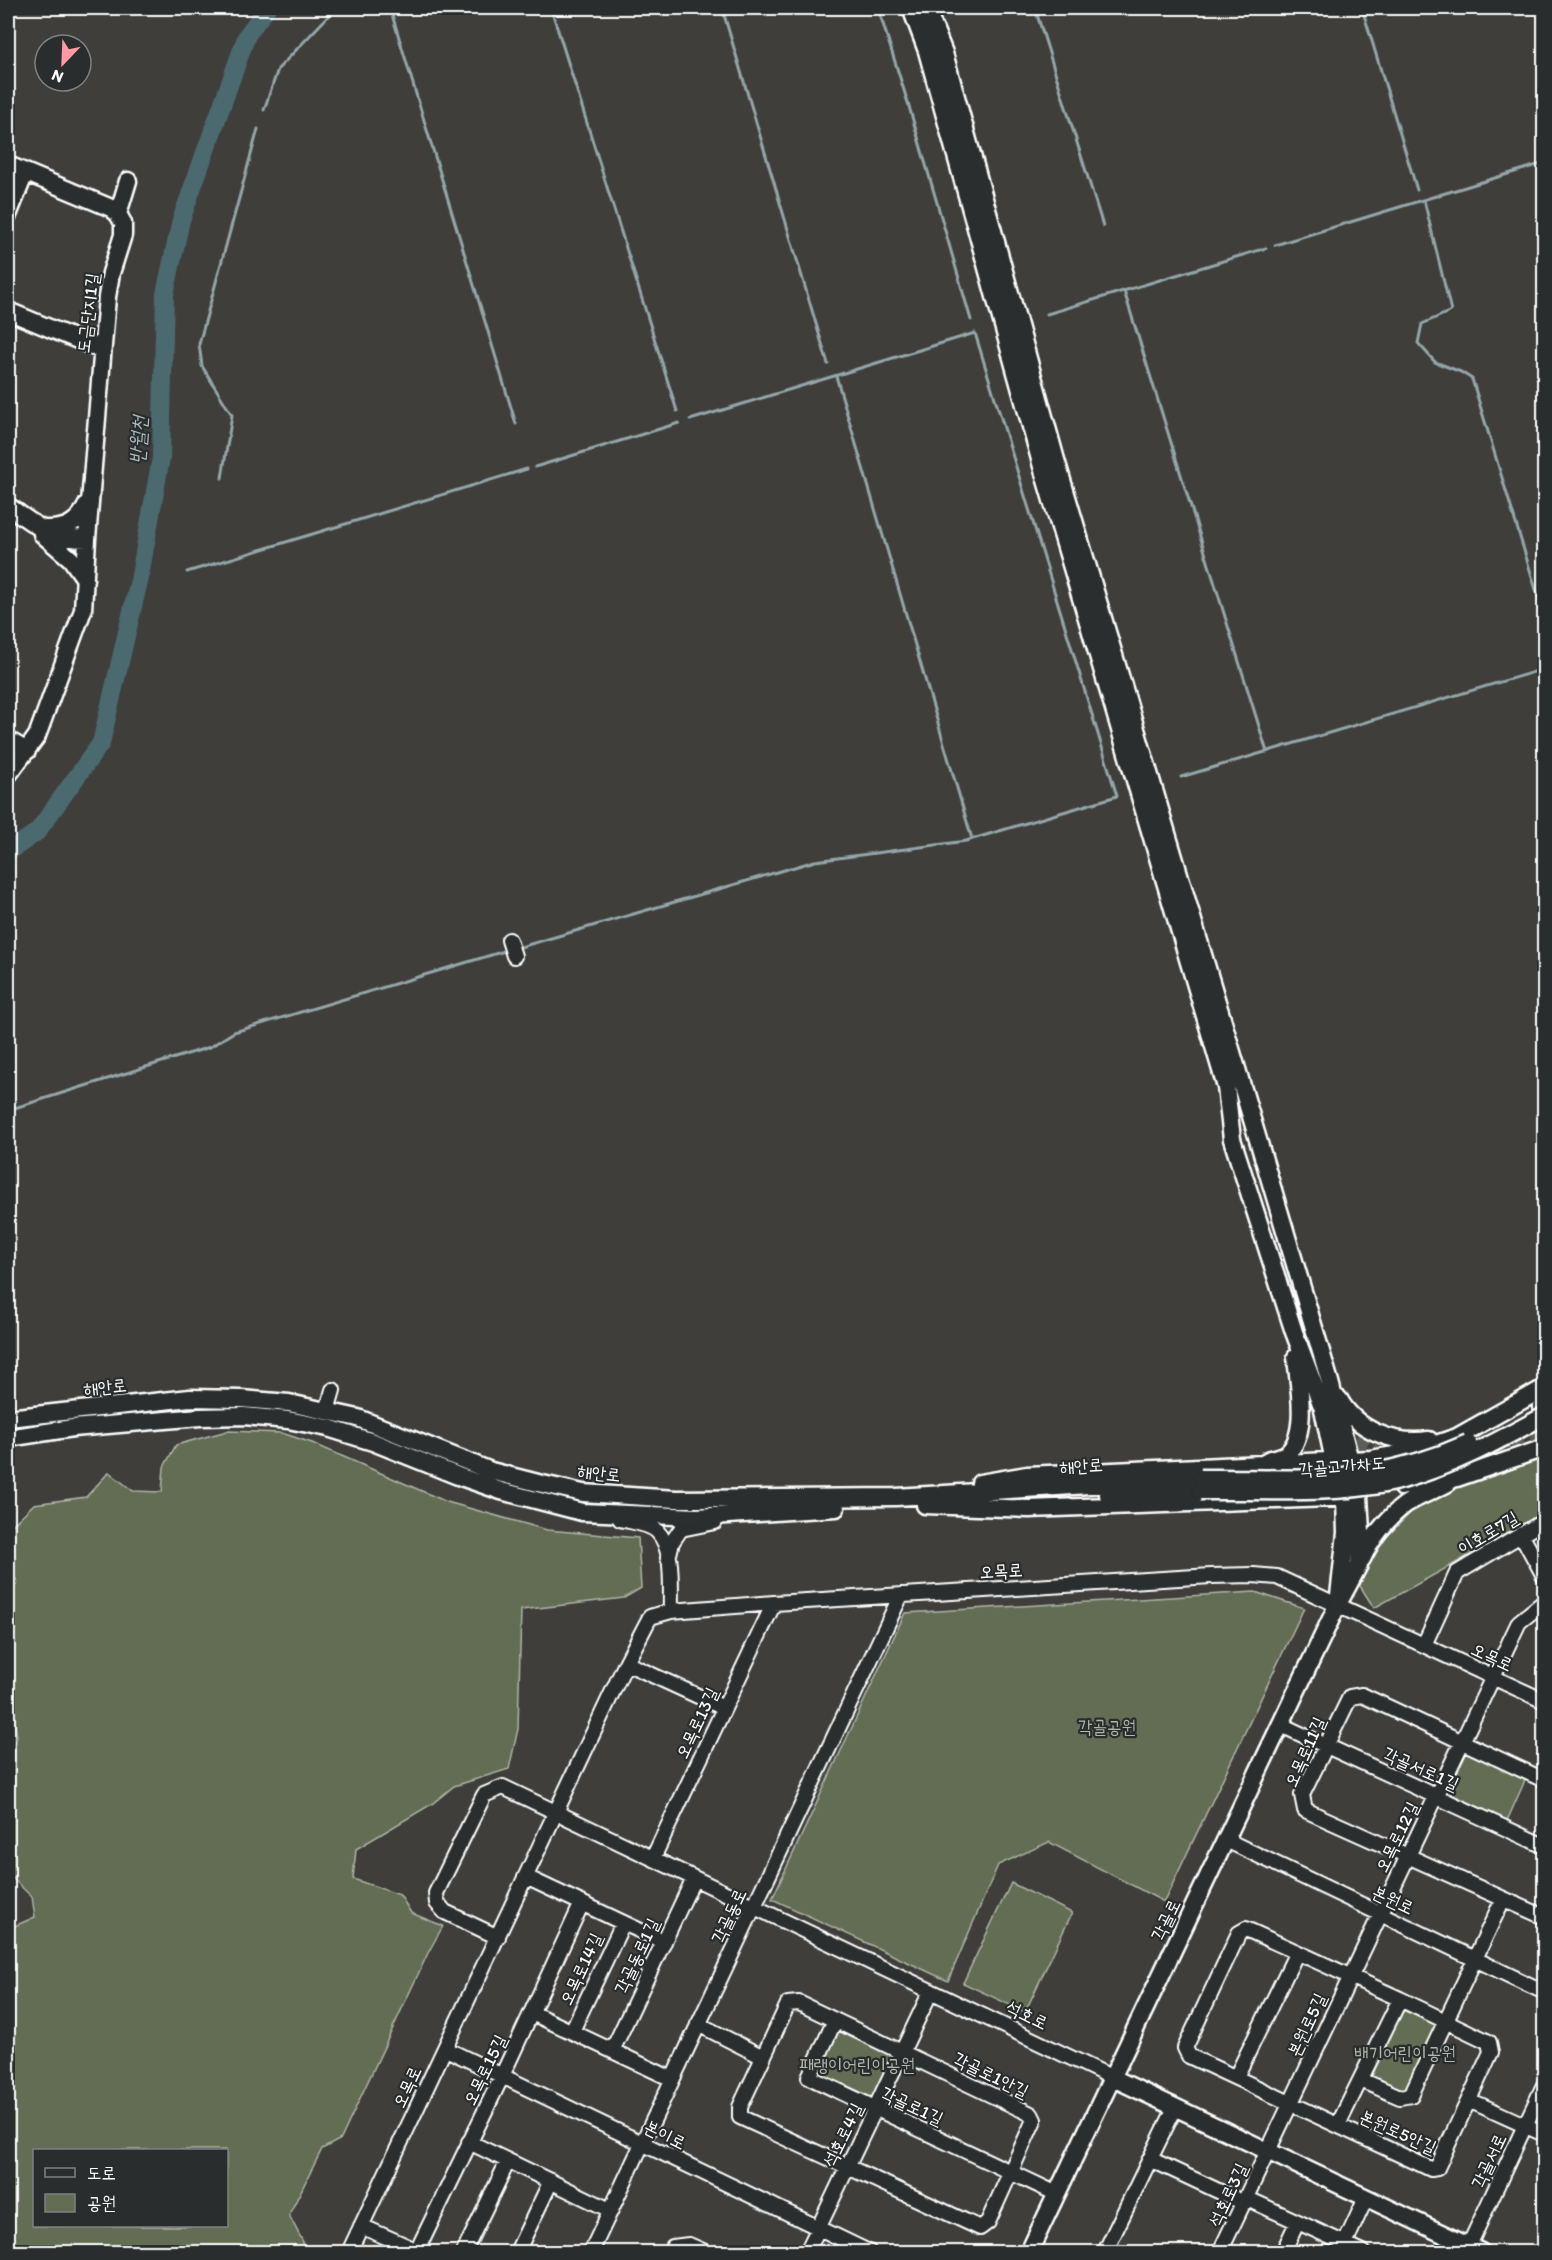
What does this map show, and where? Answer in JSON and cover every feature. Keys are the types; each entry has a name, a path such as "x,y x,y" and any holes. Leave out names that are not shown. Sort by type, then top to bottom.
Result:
{"main road":[{"path":"911,8 927,51 1043,470 1226,1087 1232,1139 1298,1328 1352,1497"},
{"path":"926,8 944,53 1056,460 1330,1382 1341,1461"},
{"path":"8,165 111,208 118,214 128,181"},
{"path":"8,215 25,173"},
{"name":"도금단지1길","path":"8,775 37,736 83,610 108,289 123,235 123,223 118,214"},
{"path":"8,311 102,350"},
{"path":"36,526 56,530 75,523 90,500"},
{"path":"8,506 49,534 67,539 87,540"},
{"path":"36,526 71,559 85,579"},
{"path":"8,740 27,751"},
{"path":"1258,1464 1286,1454 1299,1437 1298,1328"},
{"path":"1330,1382 1350,1416 1368,1429 1413,1443 1457,1437"},
{"path":"899,1501 1027,1475 1341,1461 1412,1452 1457,1437 1545,1388"},
{"name":"해안로","path":"8,1418 190,1398 289,1403 358,1418 491,1471 583,1493 676,1499 899,1501"},
{"name":"각골고가차도","path":"1200,1484 1338,1488 1360,1487 1400,1480 1443,1467 1489,1446 1544,1409"},
{"name":"해안로","path":"8,1438 74,1428 200,1417 244,1416 288,1420 328,1428 373,1442 501,1491 582,1512 698,1517 899,1501 1200,1484"},
{"path":"1359,1565 1368,1548 1386,1524 1406,1505 1457,1478 1545,1448"},
{"path":"1307,1462 1324,1469 1331,1482 1326,1493 1308,1499"},
{"path":"899,1501 1029,1509 1308,1499 1352,1497 1435,1480 1457,1478"},
{"name":"각골로","path":"1029,2253 1111,2077 1338,1604 1359,1565 1361,1532 1352,1497"},
{"name":"각골로","path":"1338,1604 1352,1497"},
{"name":"석호로","path":"1111,2077 1472,2251"}],"street":[{"path":"509,940 514,956"},
{"path":"327,1411 333,1390"},
{"path":"591,1512 656,1530 662,1539 668,1558 671,1611"},
{"path":"668,1558 672,1542 681,1529 710,1524 729,1515"},
{"name":"이호로7길","path":"1424,1645 1457,1573 1545,1521"},
{"path":"1521,1534 1545,1576"},
{"name":"오목로","path":"349,2253 626,1663 650,1617 671,1611 774,1602 1252,1575 1277,1577 1545,1701"},
{"name":"각골동로","path":"591,2253 902,1595"},
{"name":"오목로13길","path":"653,1858 774,1602"},
{"name":"오목로12길","path":"1380,1914 1519,1622 1545,1602"},
{"path":"626,1663 724,1708"},
{"name":"오목로11길","path":"1545,1780 1362,1695 1350,1697 1302,1796 1305,1810 1545,1917"},
{"name":"각골서로1길","path":"1281,1725 1545,1846"},
{"path":"498,1937 445,1912 437,1903 436,1893 484,1795 503,1787 557,1812"},
{"name":"석호로","path":"557,1812 1111,2077"},
{"name":"본원로","path":"1226,1840 1545,1992"},
{"name":"오목로14길","path":"526,1877 664,1942"},
{"name":"각골동로1길","path":"612,2050 694,1878"},
{"path":"1446,2021 1503,1899"},
{"name":"오목로15길","path":"361,2226 418,2252 582,1903"},
{"name":"본원로5길","path":"1267,2152 1380,1914"},
{"name":"오목로14길","path":"572,2031 623,1923"},
{"name":"본원로5안길","path":"1246,1929 1350,1976 1489,2042 1491,2052 1437,2168 1431,2169 1189,2056 1185,2049 1239,1933 1246,1929"},
{"path":"1236,2077 1297,1952"},
{"name":"석호로4길","path":"807,2253 931,1991"},
{"name":"본원로5안길","path":"1338,2125 1400,1999"},
{"name":"각골로1안길","path":"799,2003 902,2052 1030,2114 1034,2120 988,2222 980,2228 740,2117 740,2107 788,2004 799,2003"},
{"path":"532,2013 672,2079"},
{"name":"각골로1길","path":"836,2020 809,2077 1057,2194"},
{"name":"본원로5안길","path":"1361,2080 1401,2097 1411,2096 1446,2021"},
{"path":"698,2024 763,2057"},
{"name":"본이로","path":"446,2049 869,2253"},
{"name":"각골서로","path":"1472,2251 1525,2125 1545,2085"},
{"path":"1469,2100 1545,2134"},
{"path":"1105,2253 1175,2108"},
{"path":"469,2142 610,2210"},
{"name":"석호로3길","path":"1220,2253 1267,2152"},
{"path":"1149,2159 1297,2223 1343,2248 1363,2253"},
{"path":"464,2253 508,2161"},
{"path":"517,2253 551,2181"},
{"path":"1343,2248 1366,2198"},
{"path":"1283,2253 1297,2223"},
{"path":"670,2253 673,2247 689,2245 705,2253"}],"green space":[{"path":"227,1431 282,1433 312,1443 447,1502 547,1530 638,1538 641,1588 624,1598 521,1610 518,1729 509,1769 454,1786 432,1804 356,1849 353,1879 400,1895 411,1913 443,1926 428,1953 341,2139 322,2149 289,2215 303,2242 299,2252 8,2252 8,1929 35,1917 32,1897 8,1874 8,1768 17,1737 8,1678 8,1594 18,1583 8,1565 8,1529 34,1504 86,1497 109,1472 133,1491 162,1492 164,1467 176,1445"},
{"path":"1544,1454 1544,1514 1374,1608 1360,1586 1371,1553 1418,1505 1506,1467"},
{"name":"각골공원","path":"1255,1592 1304,1608 1164,1902 1049,1842 998,1865 948,1981 772,1899 905,1613"},
{"path":"1468,1750 1527,1776 1506,1823 1447,1797 1445,1792 1464,1752"},
{"path":"1011,1883 1072,1913 1025,2012 963,1983"},
{"name":"배기어린이공원","path":"1405,2011 1437,2025 1406,2095 1374,2081 1372,2076 1400,2013"},
{"name":"패랭이어린이공원","path":"843,2029 895,2056 875,2100 871,2102 819,2075 838,2031"}],"waterway":[{"name":"반월천","path":"8,852 37,832 101,743 139,581 161,458 165,294 181,220 247,35 267,8"},
{"path":"264,110 278,69 336,8"},
{"path":"390,8 516,424"},
{"path":"551,8 677,411"},
{"path":"722,8 828,364"},
{"path":"878,8 971,320"},
{"path":"1035,8 1103,226"},
{"path":"1362,8 1417,190"},
{"path":"222,478 232,415 202,366 199,344 258,129"},
{"path":"1275,245 1544,163"},
{"path":"1424,200 1451,311 1422,324 1418,343 1435,362 1472,379 1544,616"},
{"path":"1047,314 1266,248"},
{"path":"1124,291 1267,752"},
{"path":"517,948 815,861 966,841 1117,796 975,333 690,420"},
{"path":"836,376 972,839"},
{"path":"535,467 679,423"},
{"path":"187,572 527,469"},
{"path":"1181,777 1544,669"},
{"path":"8,1110 210,1047 234,1032 508,950"}],"tunnel":[{"path":"1301,1324 1314,1365"},
{"path":"1340,1424 1368,1448 1390,1458"},
{"path":"1471,1460 1544,1436"}]}
